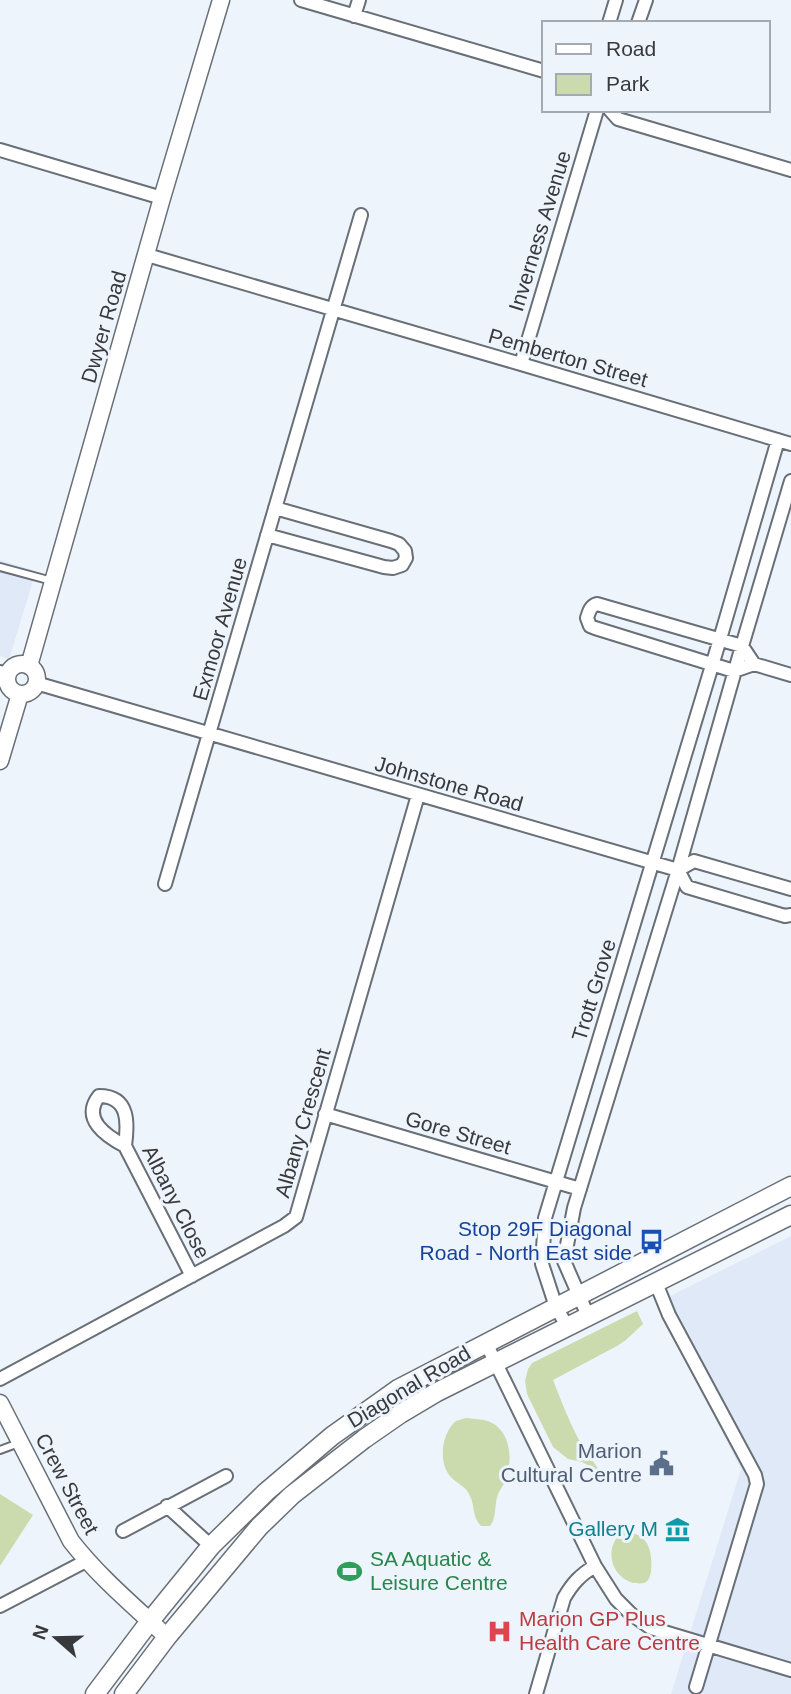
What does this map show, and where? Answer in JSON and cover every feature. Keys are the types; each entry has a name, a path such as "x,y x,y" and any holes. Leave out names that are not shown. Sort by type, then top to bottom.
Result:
{"main road":[{"name":"Diagonal Road","path":"95,1694 211,1546 266,1492 325,1442 398,1389 791,1186"},
{"name":"Diagonal Road","path":"124,1694 167,1637 259,1527 292,1495 364,1439 437,1392 791,1215"}],"street":[{"name":"Dwyer Road","path":"29,666 221,0"},
{"path":"300,0 542,70"},
{"path":"354,16 359,0"},
{"path":"610,21 616,0"},
{"path":"639,21 646,0"},
{"name":"Inverness Avenue","path":"521,364 596,112"},
{"path":"612,112 618,119 791,170"},
{"path":"0,150 162,198"},
{"path":"333,310 361,215"},
{"name":"Pemberton Street","path":"147,255 791,444"},
{"name":"Exmoor Avenue","path":"209,733 333,310"},
{"name":"Trott Grove","path":"567,1326 556,1307 542,1264 545,1218 778,440"},
{"path":"588,1316 564,1261 574,1208 678,870 791,481"},
{"name":"Exmoor Avenue","path":"267,535 384,567 402,565 406,558 405,551 399,544 275,508"},
{"path":"754,664 742,646 602,605 593,605 587,618 590,626 712,665 734,671 754,664 791,675"},
{"path":"19,665 29,666 36,674 36,683 30,691 20,694 8,685 4,673 19,665"},
{"name":"Johnstone Road","path":"36,683 678,870"},
{"path":"0,761 20,694"},
{"path":"165,884 209,733"},
{"name":"Albany Crescent","path":"0,1379 284,1226 296,1217 418,795"},
{"path":"678,870 694,861 791,889"},
{"path":"678,870 687,887 785,916 791,915"},
{"name":"Gore Street","path":"325,1114 580,1189"},
{"name":"Albany Close","path":"125,1146 192,1276"},
{"path":"656,1283 668,1315 755,1475 757,1484 696,1687"},
{"path":"485,1343 595,1566 616,1599 651,1628 791,1670"},
{"name":"Crew Street","path":"0,1403 71,1541 86,1561 116,1591 167,1637"},
{"path":"123,1531 226,1476"},
{"path":"167,1506 211,1546"},
{"path":"0,1606 86,1561"},
{"path":"536,1694 564,1598 579,1576 595,1566"}],"lane":[{"path":"0,567 53,581"},
{"path":"0,1450 20,1443"}],"shaded area":[{"path":"0,560 36,571 9,659 0,656"},
{"path":"791,1236 791,1694 671,1694 741,1469 656,1303"}],"green space":[{"path":"637,1311 643,1324 626,1340 553,1380 578,1438 600,1472 582,1462 568,1459 553,1447 527,1394 525,1381 532,1363"},
{"path":"466,1418 485,1420 496,1425 506,1438 508,1446 508,1471 498,1494 494,1519 490,1526 481,1526 478,1523 468,1493 451,1477 444,1464 443,1449 447,1433 456,1421"},
{"path":"0,1494 33,1515 0,1566"},
{"path":"623,1531 639,1535 647,1544 651,1567 649,1577 644,1583 633,1583 625,1579 614,1567 611,1552 613,1544"}],"place":[{"name":"Stop 29F Diagonal Road - North East side","path":"652,1241"},
{"name":"Marion Cultural Centre","path":"662,1463"},
{"name":"Gallery M","path":"678,1529"},
{"name":"SA Aquatic & Leisure Centre","path":"350,1571"},
{"name":"Marion GP Plus Health Care Centre","path":"499,1631"}]}
